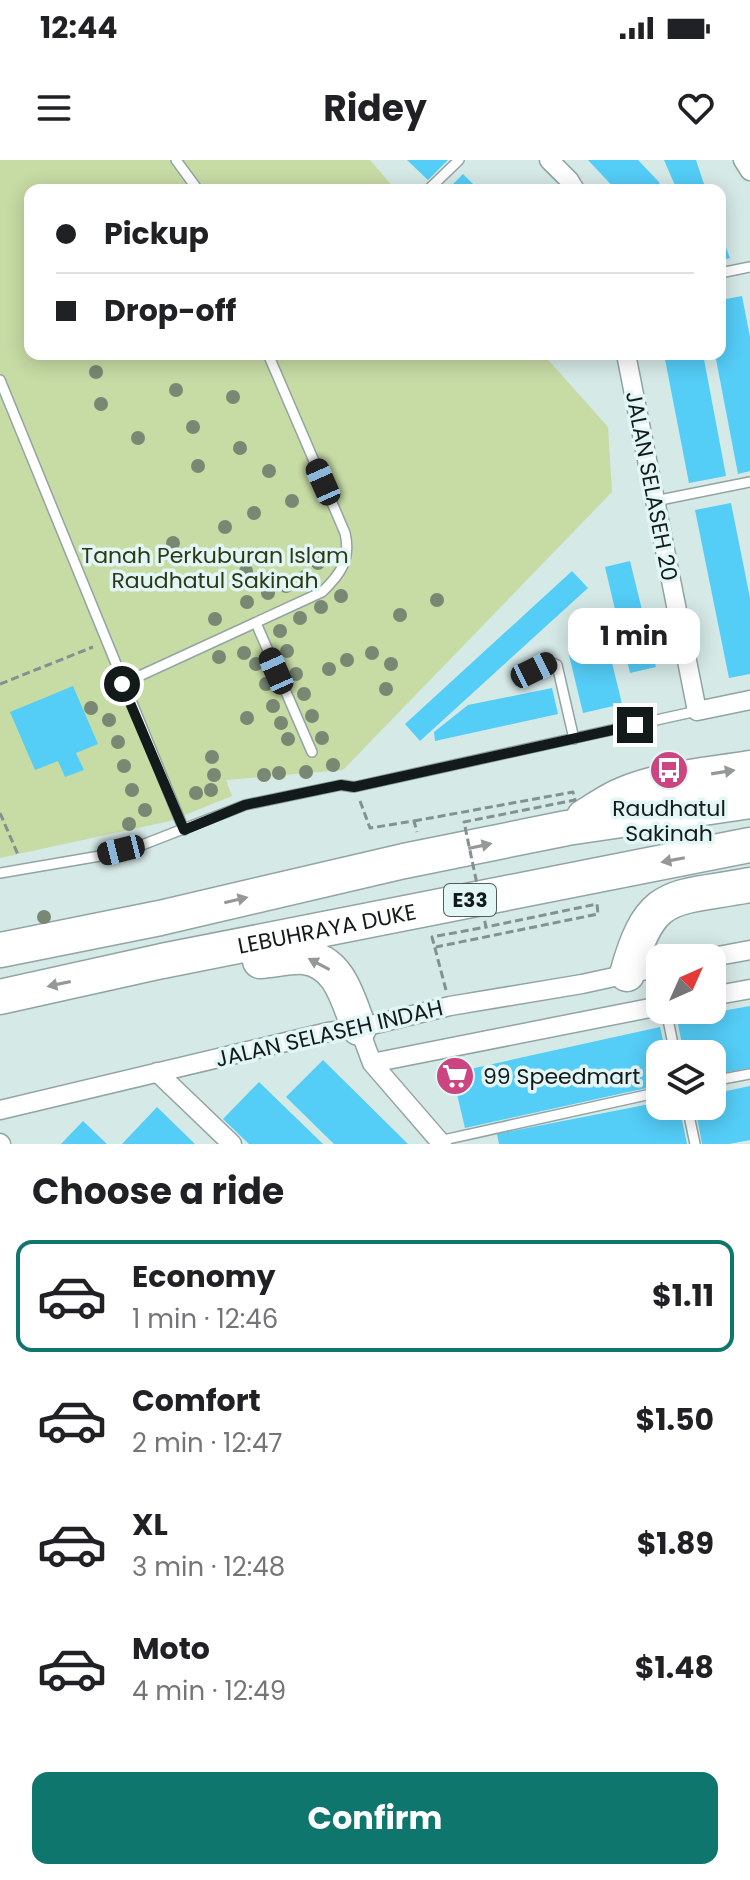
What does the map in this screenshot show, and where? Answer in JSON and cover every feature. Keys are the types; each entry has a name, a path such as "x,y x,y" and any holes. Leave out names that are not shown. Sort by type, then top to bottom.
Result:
{"highway":[{"path":"567,828 621,795 679,779 750,768"},
{"name":"LEBUHRAYA DUKE","path":"0,950 567,828 750,801"},
{"name":"LEBUHRAYA DUKE","path":"0,997 750,845"},
{"path":"627,974 635,944 656,909 670,900 750,885"},
{"path":"105,975 305,957 325,964 340,979 359,1028"}],"street":[{"path":"549,160 571,184"},
{"path":"743,160 750,171"},
{"name":"JALAN SELASEH 20","path":"627,360 697,711"},
{"path":"697,711 750,700"},
{"path":"726,954 750,950"},
{"name":"JALAN SELASEH INDAH","path":"0,1110 328,1032 646,970"},
{"path":"726,993 750,989"},
{"name":"JALAN SELASEH INDAH","path":"372,1063 646,1009"},
{"path":"359,1028 372,1063 441,1142"},
{"path":"157,1072 232,1144"}],"lane":[{"path":"176,160 194,184"},
{"path":"434,184 459,160"},
{"path":"726,272 750,267"},
{"path":"122,684 322,592 338,577 349,550 345,533 271,360"},
{"path":"0,380 184,830"},
{"path":"655,501 750,482"},
{"path":"256,623 312,752"},
{"path":"517,677 550,662 557,665 574,739"},
{"path":"0,873 100,856 142,845 245,805 341,785 354,787 697,711"},
{"path":"726,1078 750,1074"},
{"path":"441,1142 646,1095"},
{"path":"690,1120 695,1144"}],"path":[{"path":"0,684 106,642"},
{"path":"354,787 370,828 573,792 575,800 464,822 486,927"},
{"path":"0,813 24,869"},
{"path":"414,821 417,832"},
{"path":"436,947 598,914 597,904 432,937 450,1006"}],"green space":[{"name":"Tanah Perkuburan Islam Raudhatul Sakinah","path":"0,160 370,160 391,184 24,184 24,360 548,360 608,427 612,492 343,770 226,780 232,796 170,821 0,858"}],"building":[{"path":"407,160 448,160 428,180"},
{"path":"588,160 638,160 660,184 610,184"},
{"path":"664,160 696,160 704,184 674,184"},
{"path":"463,174 473,184 453,184"},
{"path":"742,296 750,337 750,471 738,474 716,360 726,360 726,299"},
{"path":"665,360 704,360 726,476 689,483"},
{"path":"731,503 750,598 750,674 729,678 695,510"},
{"path":"630,561 656,667 630,673 605,567"},
{"path":"572,571 588,588 420,741 405,724"},
{"path":"608,646 622,704 583,713 569,655"},
{"path":"73,686 98,744 76,753 84,770 65,777 58,761 35,770 10,712"},
{"path":"552,688 558,714 435,741 434,732 468,705"},
{"path":"750,1006 750,1068 726,1072 726,1040 681,1040 678,1024 726,1024 726,1010"},
{"path":"660,1027 663,1040 646,1040 646,1088 465,1128 452,1073"},
{"path":"323,1060 408,1144 334,1144 286,1097"},
{"path":"259,1082 323,1144 249,1144 223,1119"},
{"path":"750,1086 750,1140 702,1144 698,1120 726,1120 726,1091"},
{"path":"646,1105 646,1120 682,1120 687,1144 499,1144 497,1134"},
{"path":"157,1107 195,1144 122,1144"},
{"path":"83,1121 107,1144 61,1144"}],"place":[{"name":"Raudhatul Sakinah","path":"669,770"},
{"name":"99 Speedmart","path":"455,1076"}],"route":[{"path":"122,684 184,830 262,800 341,785 354,787 635,725"}]}
